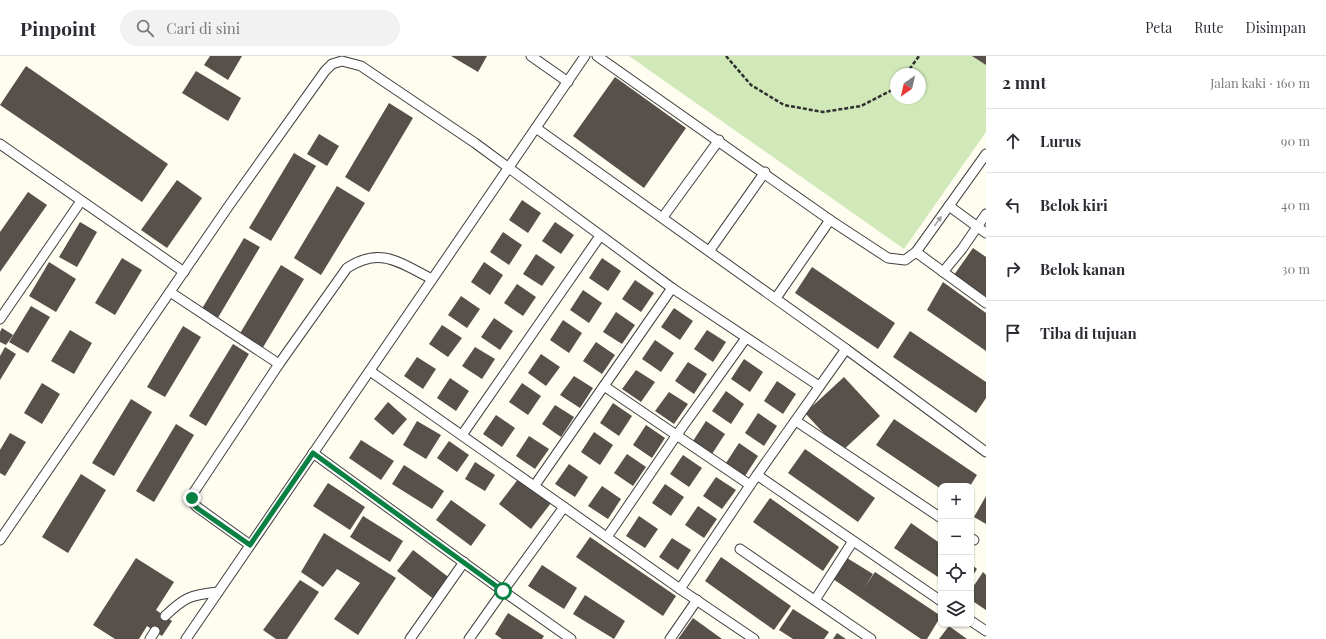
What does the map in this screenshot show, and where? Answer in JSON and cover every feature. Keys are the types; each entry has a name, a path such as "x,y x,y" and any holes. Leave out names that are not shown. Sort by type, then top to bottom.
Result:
{"lane":[{"path":"531,56 568,82"},
{"path":"186,639 585,56"},
{"path":"597,56 765,172 830,220 888,258 905,260 916,252 986,154"},
{"path":"0,540 242,188 325,71 332,64 342,60 361,66 444,121 672,288 819,386"},
{"path":"536,128 710,250 986,452"},
{"path":"663,217 719,140"},
{"path":"0,144 184,272"},
{"path":"710,250 765,172"},
{"path":"0,319 3,308 82,201"},
{"path":"949,206 986,233"},
{"path":"943,272 960,252 986,214"},
{"path":"776,298 830,220"},
{"path":"462,435 600,236"},
{"path":"916,252 986,303"},
{"path":"250,545 197,508 192,503 192,498 194,492 278,364 347,268 358,260 374,256 385,258 399,262 432,279"},
{"path":"534,485 672,288"},
{"path":"170,292 278,364"},
{"path":"607,537 676,436 746,338"},
{"path":"680,589 750,485 846,349"},
{"path":"370,371 680,589 754,639"},
{"path":"604,386 750,485"},
{"path":"796,421 938,516"},
{"path":"313,453 570,639"},
{"path":"757,475 938,599"},
{"path":"469,639 564,507"},
{"path":"815,600 853,541"},
{"path":"740,549 871,639"},
{"path":"412,638 464,562"},
{"path":"165,616 180,601 190,596 218,592"},
{"path":"670,639 698,600"},
{"path":"974,623 986,631"}],"path":[{"path":"726,56 751,85 784,105 823,112 861,106 890,91"},
{"path":"910,68 919,56"}],"green space":[{"path":"629,56 986,56 986,132 904,249"}],"building":[{"path":"210,56 242,56 228,80 204,65"},
{"path":"451,56 487,56 478,72"},
{"path":"972,56 986,56 986,65"},
{"path":"26,66 168,164 142,202 0,105"},
{"path":"196,71 241,98 228,121 182,93"},
{"path":"615,77 686,128 644,188 573,136"},
{"path":"389,103 413,118 369,192 345,177"},
{"path":"319,134 339,146 327,166 307,154"},
{"path":"294,153 316,166 271,241 249,228"},
{"path":"177,180 202,198 167,248 141,230"},
{"path":"337,186 365,203 321,275 294,258"},
{"path":"28,192 47,205 0,272 0,232"},
{"path":"522,200 541,213 528,233 509,220"},
{"path":"80,222 97,232 77,267 59,257"},
{"path":"555,222 574,235 561,254 542,241"},
{"path":"503,232 522,245 509,265 490,252"},
{"path":"244,238 260,247 216,321 200,312"},
{"path":"973,248 986,257 986,298 954,275"},
{"path":"536,254 555,267 542,286 523,274"},
{"path":"122,258 142,270 115,315 95,303"},
{"path":"602,258 621,271 608,291 589,278"},
{"path":"49,262 76,279 56,312 29,296"},
{"path":"484,262 503,275 490,295 471,282"},
{"path":"281,265 304,279 262,349 239,335"},
{"path":"812,267 895,323 878,349 795,293"},
{"path":"635,280 654,293 641,312 622,299"},
{"path":"943,282 986,313 986,351 927,310"},
{"path":"517,284 536,297 523,316 504,303"},
{"path":"583,290 602,303 589,323 570,310"},
{"path":"461,296 480,309 467,328 448,315"},
{"path":"31,306 50,317 28,353 9,342"},
{"path":"674,308 693,321 680,340 661,327"},
{"path":"616,312 635,325 622,344 603,332"},
{"path":"494,318 513,331 500,350 481,337"},
{"path":"563,320 582,333 569,353 550,340"},
{"path":"442,325 462,338 448,357 429,344"},
{"path":"183,326 201,337 165,397 147,387"},
{"path":"2,328 13,335 6,345 0,342 0,332"},
{"path":"70,330 92,343 74,374 51,361"},
{"path":"707,330 726,342 713,362 694,349"},
{"path":"910,331 986,382 986,398 976,413 893,357"},
{"path":"655,340 674,353 661,372 642,359"},
{"path":"596,342 615,355 602,374 583,361"},
{"path":"233,344 249,354 206,426 189,416"},
{"path":"5,347 16,354 0,380 0,356"},
{"path":"475,347 495,359 482,379 462,366"},
{"path":"541,354 560,367 546,386 528,373"},
{"path":"417,357 436,369 423,389 404,376"},
{"path":"744,359 763,372 750,392 731,379"},
{"path":"688,362 707,374 694,394 675,381"},
{"path":"636,370 655,382 641,402 622,389"},
{"path":"574,376 593,388 580,408 560,395"},
{"path":"844,377 880,416 841,452 805,413"},
{"path":"450,378 469,391 456,411 437,398"},
{"path":"777,381 796,394 783,414 764,401"},
{"path":"42,383 60,394 42,424 24,413"},
{"path":"522,383 541,396 528,415 509,402"},
{"path":"726,391 744,404 731,424 712,411"},
{"path":"669,392 688,404 674,424 655,411"},
{"path":"131,399 152,412 114,476 92,463"},
{"path":"388,402 407,419 393,435 374,419"},
{"path":"613,403 632,416 619,436 600,423"},
{"path":"555,405 574,417 561,437 542,424"},
{"path":"758,413 777,426 764,446 745,433"},
{"path":"496,415 515,428 502,447 483,434"},
{"path":"894,419 977,475 972,483 938,483 938,487 876,445"},
{"path":"417,421 441,435 426,459 403,445"},
{"path":"706,421 725,434 712,454 693,441"},
{"path":"176,424 194,435 154,502 136,491"},
{"path":"646,425 665,438 652,458 633,445"},
{"path":"594,432 613,445 600,465 581,452"},
{"path":"10,433 26,442 5,476 0,473 0,450"},
{"path":"529,436 549,449 535,469 516,456"},
{"path":"361,440 394,461 381,480 349,458"},
{"path":"449,441 469,455 457,472 437,458"},
{"path":"739,443 758,456 745,476 726,463"},
{"path":"805,449 875,498 858,522 788,473"},
{"path":"627,454 646,467 633,486 614,473"},
{"path":"683,455 702,468 689,487 670,474"},
{"path":"475,462 495,475 485,491 465,479"},
{"path":"569,464 588,477 575,497 555,484"},
{"path":"404,465 444,491 432,509 392,484"},
{"path":"81,474 106,490 68,553 42,537"},
{"path":"716,477 736,490 722,509 703,496"},
{"path":"519,478 551,503 531,529 499,504"},
{"path":"328,483 365,507 350,530 313,506"},
{"path":"665,484 684,497 671,516 652,503"},
{"path":"602,486 621,499 608,519 588,506"},
{"path":"986,496 986,524 974,517"},
{"path":"770,498 839,547 823,571 753,522"},
{"path":"451,500 486,525 471,546 436,520"},
{"path":"698,506 717,519 704,538 685,525"},
{"path":"363,516 403,541 390,562 350,537"},
{"path":"639,516 658,529 645,548 626,536"},
{"path":"911,523 938,542 938,577 894,548"},
{"path":"324,533 396,578 358,635 334,619 360,583 337,569 323,587 301,572"},
{"path":"590,537 676,596 663,616 576,557"},
{"path":"672,538 691,550 678,570 659,557"},
{"path":"413,550 451,579 435,600 397,571"},
{"path":"721,557 791,606 774,630 705,581"},
{"path":"136,558 174,582 156,610 172,621 162,636 147,626 139,639 115,639 93,625"},
{"path":"847,558 873,574 864,588 875,572 938,614 938,621 927,639 921,639 833,579"},
{"path":"542,565 577,588 564,609 528,586"},
{"path":"974,566 977,569 974,574"},
{"path":"983,572 986,575 986,610 974,602 974,586"},
{"path":"300,580 319,592 287,639 276,639 263,630"},
{"path":"585,595 625,621 614,639 573,614"},
{"path":"793,609 829,632 824,639 793,639 779,630"},
{"path":"508,613 544,636 542,639 502,639 495,634"},
{"path":"693,618 722,639 678,639"},
{"path":"948,627 950,627 967,639 939,639"},
{"path":"837,633 846,639 833,639"}],"route":[{"path":"192,498 192,503 197,508 250,545 313,453 503,591"}]}
